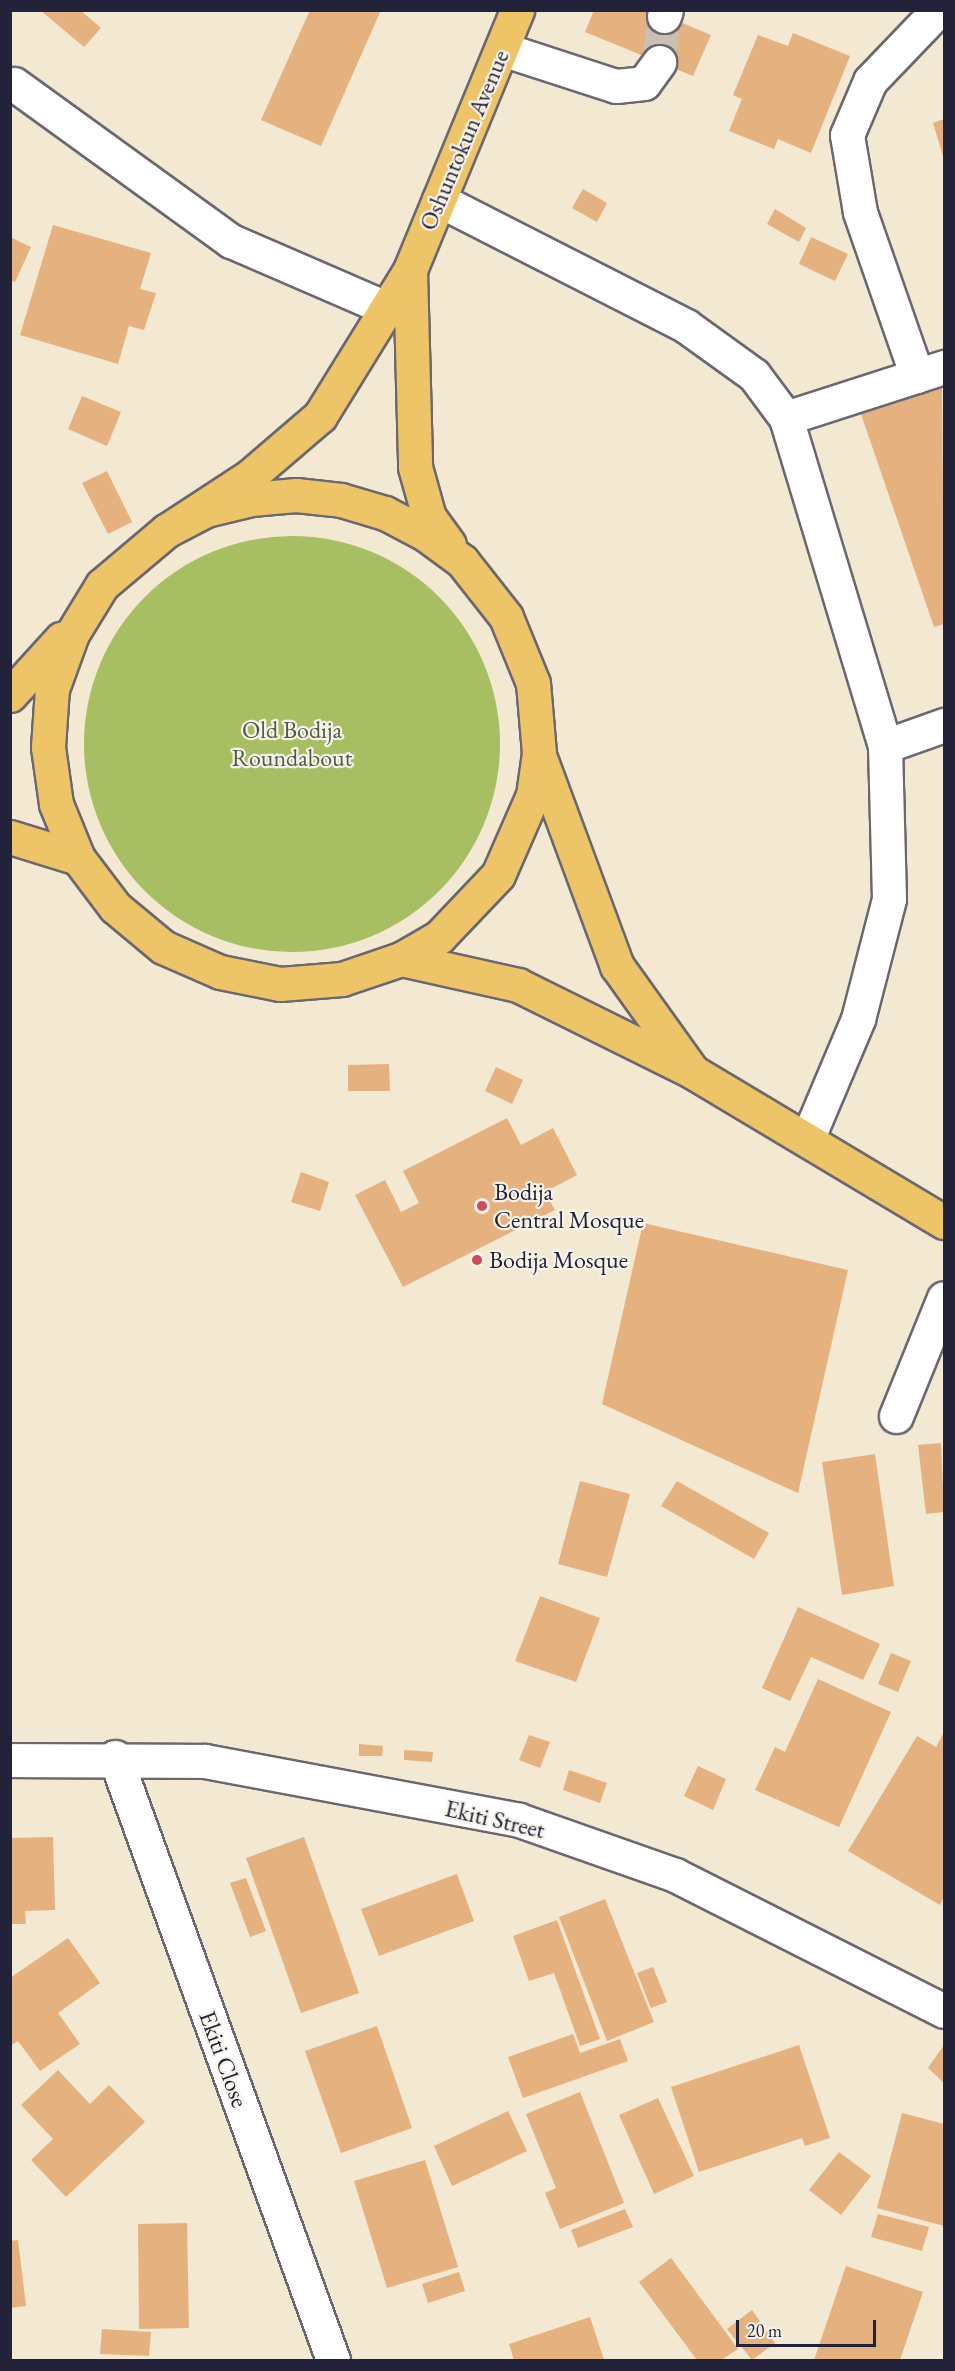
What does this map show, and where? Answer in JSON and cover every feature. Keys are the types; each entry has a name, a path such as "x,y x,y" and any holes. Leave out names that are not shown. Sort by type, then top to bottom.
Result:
{"main road":[{"name":"Oshuntokun Avenue","path":"166,531 250,476 320,416 410,270 518,10"},
{"name":"Oshuntokun Avenue","path":"410,270 415,467 429,517 462,561"},
{"path":"10,695 41,666 102,585 166,531 206,510 251,499 319,497 385,513 462,561 506,617 533,683 539,753 617,966 693,1072"},
{"path":"102,585 72,634 52,689 48,747 56,804 78,858 115,908 155,940 220,972 280,984 342,979 401,959 438,937 498,875 519,837 539,753"},
{"path":"10,837 78,858"},
{"path":"401,959 518,985 693,1072 945,1222"}],"street":[{"path":"786,418 931,372 860,212 847,135 870,81 939,10"},
{"path":"502,49 616,86 644,82 659,62"},
{"path":"14,84 231,241 386,308"},
{"path":"438,200 686,326 754,375 786,418 885,746 889,899 858,1019 807,1140"},
{"path":"885,746 945,724"},
{"path":"896,1416 945,1298"},
{"name":"Ekiti Street","path":"10,1760 116,1757 205,1761 519,1820 675,1875 945,2011"},
{"name":"Ekiti Close","path":"116,1757 333,2361"}],"green space":[{"name":"Old Bodija Roundabout","path":"292,536 333,540 372,552 408,571 439,597 465,628 484,664 496,703 500,744 496,785 484,824 465,860 439,891 408,917 372,936 333,948 292,952 251,948 212,936 176,917 145,891 119,860 100,824 88,785 84,744 88,703 100,664 119,628 145,597 176,571 212,552 251,540"}],"building":[{"path":"40,10 80,10 101,28 84,47"},
{"path":"310,10 381,10 321,146 261,120"},
{"path":"594,10 651,10 711,35 693,76 585,32"},
{"path":"793,33 850,56 811,153 778,139 774,149 729,131 742,99 733,95 758,35 788,46"},
{"path":"944,119 944,159 933,123"},
{"path":"583,189 607,203 597,222 572,208"},
{"path":"775,209 806,228 799,242 767,224"},
{"path":"53,225 151,253 140,289 156,293 144,330 129,326 118,364 20,335"},
{"path":"10,237 31,247 15,282 10,280"},
{"path":"811,237 848,254 835,281 799,264"},
{"path":"942,387 944,624 934,627 861,414"},
{"path":"82,396 121,412 107,446 68,429"},
{"path":"107,471 132,522 108,534 82,483"},
{"path":"389,1064 390,1091 348,1091 348,1065"},
{"path":"496,1067 523,1080 512,1104 485,1091"},
{"name":"Bodija Central Mosque","path":"507,1118 521,1145 553,1128 577,1175 545,1192 555,1210 403,1287 355,1195 385,1180 401,1212 419,1203 403,1171"},
{"path":"301,1172 329,1182 320,1211 291,1202"},
{"path":"643,1223 848,1270 798,1493 602,1404"},
{"path":"941,1443 944,1512 926,1514 918,1445"},
{"path":"875,1454 894,1586 842,1595 822,1462"},
{"path":"580,1481 630,1494 607,1577 558,1564"},
{"path":"677,1481 769,1533 754,1559 661,1506"},
{"path":"540,1596 600,1618 576,1682 515,1661"},
{"path":"798,1607 880,1644 863,1680 811,1657 790,1701 762,1688"},
{"path":"891,1653 911,1661 898,1692 878,1684"},
{"path":"818,1679 891,1712 839,1827 755,1790 775,1747 785,1752"},
{"path":"944,1732 944,1897 940,1905 848,1851 917,1736 936,1747"},
{"path":"529,1735 550,1742 540,1768 519,1760"},
{"path":"359,1744 383,1746 382,1756 359,1756"},
{"path":"404,1750 433,1752 432,1762 404,1760"},
{"path":"698,1766 726,1779 713,1810 684,1796"},
{"path":"569,1770 607,1783 600,1803 563,1790"},
{"path":"53,1837 55,1910 25,1911 26,1924 10,1924 10,1838"},
{"path":"304,1837 359,1993 301,2013 246,1858"},
{"path":"457,1874 474,1921 379,1956 361,1909"},
{"path":"246,1878 266,1931 250,1937 230,1883"},
{"path":"605,1899 654,2022 607,2041 559,1917"},
{"path":"557,1920 600,2039 580,2046 554,1973 529,1981 513,1936"},
{"path":"68,1938 100,1983 58,2013 80,2044 40,2071 18,2041 10,2046 10,1978"},
{"path":"653,1967 667,2002 651,2008 637,1973"},
{"path":"377,2026 412,2128 341,2153 305,2051"},
{"path":"573,2034 580,2053 620,2039 628,2061 523,2098 508,2057"},
{"path":"799,2045 830,2138 805,2146 802,2138 699,2172 671,2087"},
{"path":"944,2045 944,2083 928,2068"},
{"path":"58,2070 90,2104 109,2085 145,2122 66,2197 31,2160 53,2139 21,2105"},
{"path":"580,2092 624,2203 560,2229 545,2193 556,2188 526,2114"},
{"path":"658,2098 694,2176 654,2194 619,2115"},
{"path":"508,2111 527,2151 452,2186 434,2146"},
{"path":"902,2113 944,2124 944,2226 877,2208"},
{"path":"839,2152 871,2176 841,2215 809,2190"},
{"path":"425,2160 458,2267 387,2288 354,2181"},
{"path":"625,2209 633,2227 578,2248 571,2230"},
{"path":"878,2214 929,2227 922,2251 871,2237"},
{"path":"187,2223 189,2328 139,2329 138,2224"},
{"path":"18,2240 26,2306 10,2308 10,2241"},
{"path":"671,2258 738,2349 721,2360 697,2360 639,2282"},
{"path":"846,2266 923,2292 900,2360 814,2360"},
{"path":"459,2272 465,2291 428,2303 422,2284"},
{"path":"752,2310 775,2343 752,2360 727,2329"},
{"path":"590,2317 604,2360 514,2360 509,2344"},
{"path":"102,2329 151,2332 149,2356 100,2354"}],"tunnel":[{"path":"659,62 664,16"}],"place":[{"name":"Bodija Central Mosque","path":"482,1206"},
{"name":"Bodija Mosque","path":"477,1260"}]}
